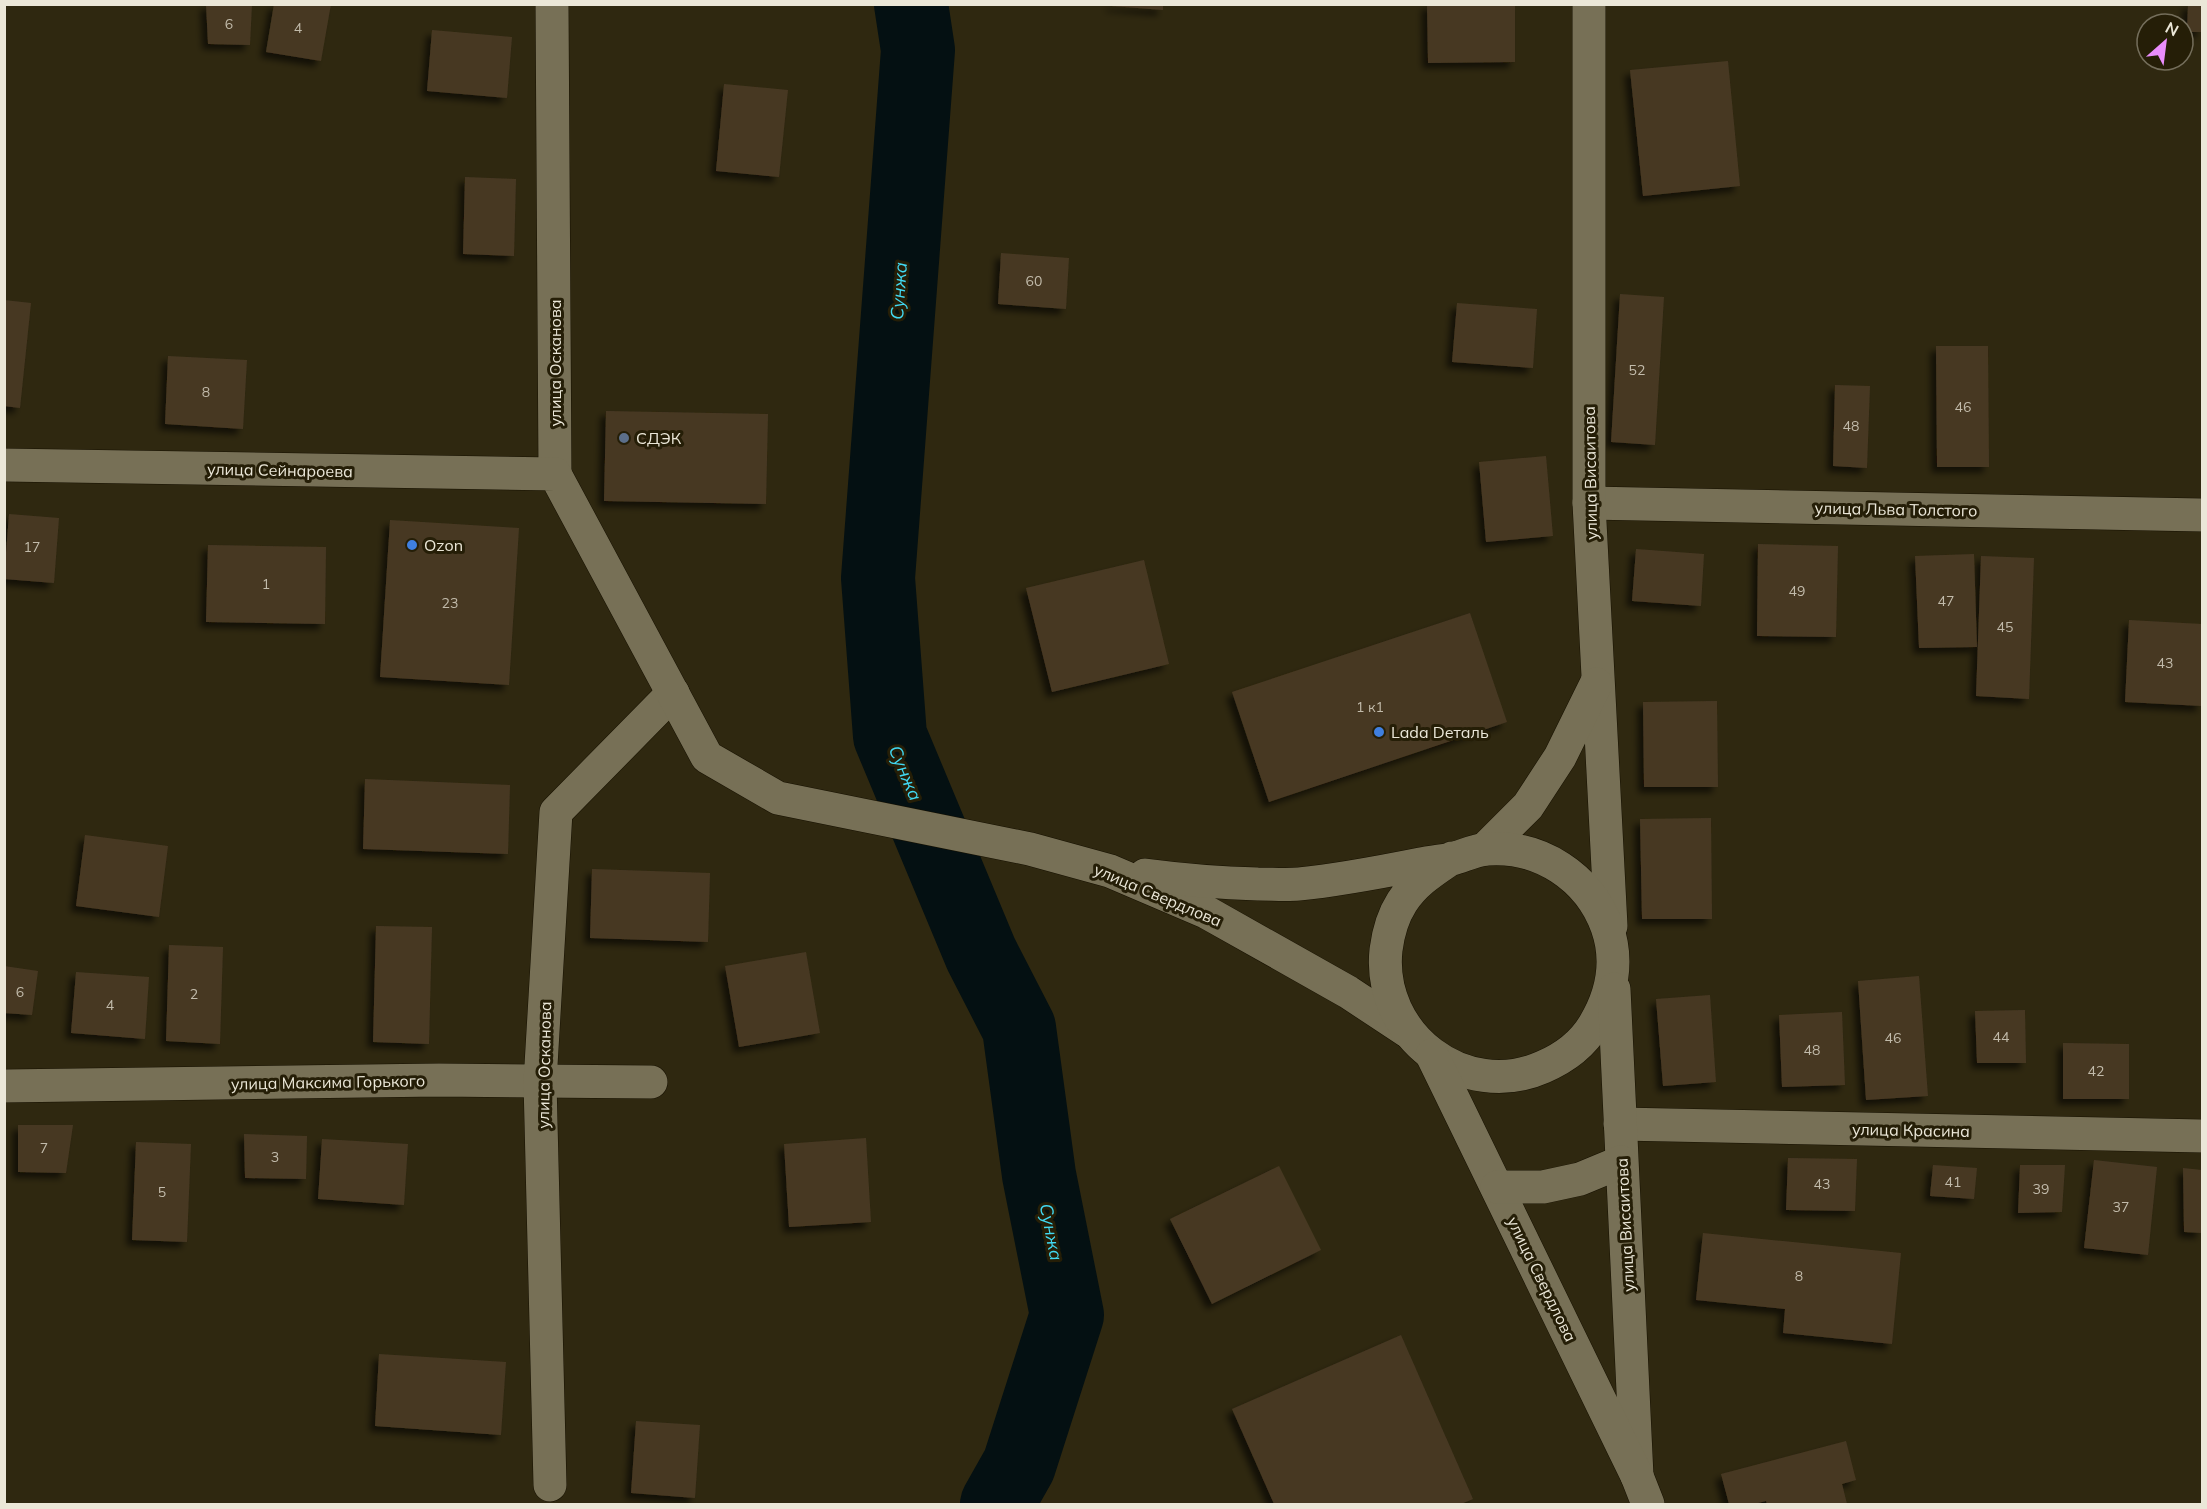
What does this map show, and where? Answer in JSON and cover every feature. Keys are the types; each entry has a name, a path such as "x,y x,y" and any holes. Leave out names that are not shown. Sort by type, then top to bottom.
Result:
{"street":[{"name":"улица Осканова","path":"552,4 555,474 707,757 778,798"},
{"name":"улица Висаитова","path":"1589,4 1589,503 1620,1125 1642,1490"},
{"name":"улица Сейнароева","path":"4,465 555,474"},
{"name":"улица Льва Толстого","path":"1589,503 2202,514"},
{"path":"1485,849 1528,806 1560,757 1598,679"},
{"name":"улица Осканова","path":"550,1485 540,1082 556,812 673,693"},
{"name":"улица Свердлова","path":"778,798 1030,849 1110,871 1206,912 1348,992 1407,1032"},
{"path":"1110,871 1212,883 1296,884 1375,873 1485,849 1519,850 1551,861 1579,882 1600,909 1612,941"},
{"path":"1452,858 1424,877 1401,903 1388,934 1384,968 1391,1002 1407,1032 1432,1055 1462,1071 1496,1077 1530,1073 1561,1059 1587,1037 1605,1008 1613,975"},
{"name":"улица Свердлова","path":"1432,1055 1642,1490"},
{"name":"улица Максима Горького","path":"4,1086 439,1080 651,1082"},
{"name":"улица Красина","path":"1620,1125 2202,1136"},
{"path":"1497,1187 1543,1187 1580,1179 1622,1162"}],"building":[{"path":"206,4 252,4 250,45 208,44"},
{"path":"274,4 331,4 321,61 266,52"},
{"path":"1111,4 1163,4 1163,10 1111,6"},
{"path":"1427,4 1515,4 1515,62 1428,63"},
{"path":"2188,4 2202,4 2202,32 2195,32 2195,12 2188,12"},
{"path":"432,30 512,37 507,98 427,91"},
{"path":"1728,61 1740,186 1643,196 1630,70"},
{"path":"724,84 788,90 779,177 716,171"},
{"path":"465,177 516,179 514,256 463,254"},
{"path":"1001,253 1069,258 1066,309 998,304"},
{"path":"1620,294 1664,297 1655,445 1611,442"},
{"path":"4,300 31,303 20,408 4,406"},
{"path":"1457,303 1537,309 1533,368 1452,362"},
{"path":"1936,346 1988,346 1989,467 1937,467"},
{"path":"168,356 247,360 243,429 165,424"},
{"path":"1835,385 1870,386 1867,468 1833,466"},
{"path":"606,411 768,414 766,504 604,501"},
{"path":"1546,456 1553,536 1486,542 1479,462"},
{"path":"9,514 59,518 54,583 4,579"},
{"path":"390,520 519,528 509,685 380,677"},
{"path":"1758,544 1838,546 1836,637 1757,636"},
{"path":"208,545 326,547 325,624 206,622"},
{"path":"1636,549 1704,554 1701,606 1632,601"},
{"path":"1974,554 1977,647 1919,648 1915,556"},
{"path":"1981,556 2034,558 2029,699 1976,696"},
{"path":"1144,560 1169,664 1052,692 1026,588"},
{"path":"1470,613 1507,722 1269,802 1232,692"},
{"path":"2129,620 2202,624 2202,706 2125,702"},
{"path":"1717,701 1718,787 1644,787 1643,702"},
{"path":"365,779 510,785 508,854 363,849"},
{"path":"1711,818 1712,919 1642,919 1640,819"},
{"path":"85,835 168,846 159,917 76,906"},
{"path":"592,869 710,873 708,942 590,938"},
{"path":"376,926 432,927 429,1044 373,1042"},
{"path":"169,945 223,947 220,1044 166,1041"},
{"path":"806,952 820,1033 739,1047 725,966"},
{"path":"4,966 38,971 32,1015 4,1013"},
{"path":"76,972 149,977 145,1039 71,1033"},
{"path":"1919,976 1928,1096 1866,1100 1858,981"},
{"path":"1710,995 1716,1082 1663,1086 1656,999"},
{"path":"2025,1010 2026,1063 1977,1063 1975,1011"},
{"path":"1842,1012 1845,1085 1782,1087 1779,1015"},
{"path":"2063,1043 2129,1044 2129,1099 2063,1099"},
{"path":"18,1125 73,1125 66,1173 18,1172"},
{"path":"244,1134 307,1136 306,1179 245,1178"},
{"path":"866,1138 871,1222 789,1227 784,1144"},
{"path":"322,1139 408,1144 404,1205 318,1199"},
{"path":"136,1142 191,1144 187,1242 132,1240"},
{"path":"1788,1158 1857,1159 1855,1211 1786,1210"},
{"path":"2094,1160 2157,1167 2148,1255 2084,1248"},
{"path":"1933,1165 1977,1168 1974,1199 1930,1196"},
{"path":"2020,1165 2065,1165 2062,1212 2018,1213"},
{"path":"1279,1166 1321,1250 1212,1304 1170,1219"},
{"path":"2183,1168 2202,1170 2202,1233 2184,1232"},
{"path":"1703,1233 1901,1253 1892,1344 1783,1333 1785,1309 1696,1300"},
{"path":"1401,1335 1473,1499 1461,1504 1274,1504 1232,1409"},
{"path":"379,1354 506,1362 501,1435 375,1426"},
{"path":"636,1421 700,1425 695,1498 631,1493"},
{"path":"1846,1441 1856,1480 1842,1484 1847,1504 1767,1504 1766,1501 1754,1504 1729,1504 1721,1474"}],"waterway":[{"name":"Сунжа","path":"911,4 918,50 878,578 890,736 981,954 1019,1028 1039,1175 1067,1315 1019,1465 997,1504"}],"place":[{"name":"СДЭК","path":"624,438"},
{"name":"Ozon","path":"412,545"},
{"name":"Lada Dеталь","path":"1379,732"}]}
